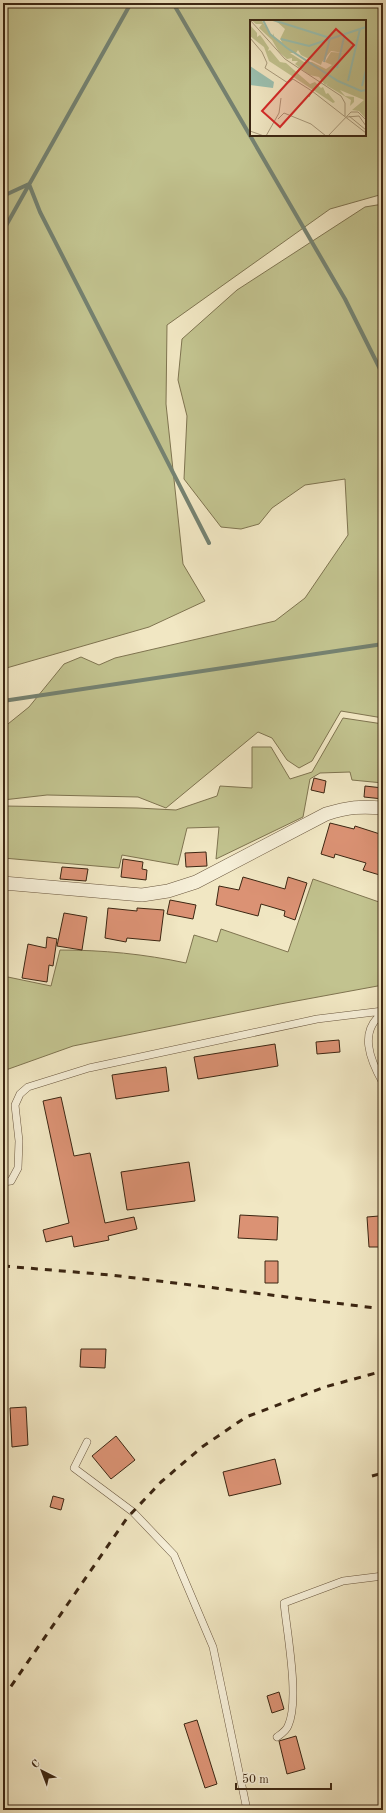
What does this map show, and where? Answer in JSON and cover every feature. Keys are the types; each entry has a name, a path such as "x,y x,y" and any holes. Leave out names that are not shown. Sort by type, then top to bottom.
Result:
{"street":[{"path":"3,883 142,895 168,891 196,882 326,814 344,808 360,806 383,808"}],"lane":[{"path":"383,1012 374,1019 367,1041 374,1067 383,1083"},
{"path":"3,1182 11,1182 18,1168 19,1140 15,1105 20,1094 28,1087 89,1068 302,1022 383,1012"},
{"path":"87,1442 74,1468 133,1512 174,1556 213,1647 247,1810"},
{"path":"277,1737 288,1728 293,1710 293,1688 284,1602 343,1581 383,1576"}],"green space":[{"path":"3,3 383,3 383,194 330,209 167,325 166,404 183,564 205,601 149,627 3,669"},
{"path":"383,204 383,718 341,711 312,761 299,768 287,760 272,738 258,732 166,808 138,797 47,795 3,800 3,728 29,707 64,664 81,657 99,665 115,658 275,621 305,598 348,535 345,479 305,485 272,508 259,524 241,529 221,527 184,479 187,416 178,380 182,339 237,290 365,207"},
{"path":"343,718 383,724 383,783 352,780 350,772 320,773 310,779 303,817 216,859 219,827 187,828 178,865 122,855 119,868 3,858 3,806 176,810 217,796 220,786 252,788 252,747 271,747 290,779 312,772"},
{"path":"313,879 379,902 383,893 383,985 280,1004 73,1046 3,1071 3,976 51,986 60,950 123,953 186,963 194,935 217,942 221,929 288,952"}],"building":[{"path":"314,778 326,781 324,793 311,790"},
{"path":"365,786 383,788 383,799 364,797"},
{"path":"330,823 354,829 355,826 383,835 383,876 363,870 366,863 335,854 334,858 321,854"},
{"path":"206,852 207,866 186,867 185,853"},
{"path":"123,859 143,862 142,869 147,870 146,880 121,877"},
{"path":"62,867 88,869 86,881 60,879"},
{"path":"243,877 285,889 288,877 307,883 295,920 284,916 285,911 261,904 258,916 216,905 219,886 239,890"},
{"path":"170,900 196,905 193,919 167,914"},
{"path":"108,908 137,911 137,908 164,910 160,941 127,938 126,942 105,938"},
{"path":"64,913 87,917 82,950 57,946"},
{"path":"47,937 57,939 53,966 49,965 47,982 22,978 28,944 46,948"},
{"path":"339,1040 340,1052 317,1054 316,1042"},
{"path":"275,1044 278,1066 198,1079 194,1057"},
{"path":"166,1067 169,1091 116,1099 112,1075"},
{"path":"61,1097 74,1156 90,1153 105,1223 134,1217 137,1229 108,1236 109,1240 74,1247 72,1236 46,1242 43,1230 69,1223 43,1101"},
{"path":"189,1162 195,1201 127,1210 121,1172"},
{"path":"240,1215 278,1217 277,1240 238,1238"},
{"path":"379,1216 379,1233 382,1233 382,1247 369,1247 367,1217"},
{"path":"265,1261 278,1261 278,1283 265,1283"},
{"path":"81,1349 106,1349 105,1368 80,1367"},
{"path":"26,1407 28,1445 12,1447 10,1408"},
{"path":"116,1436 135,1460 111,1479 92,1456"},
{"path":"275,1459 281,1484 229,1496 223,1472"},
{"path":"53,1496 64,1499 61,1510 50,1507"},
{"path":"279,1692 284,1709 272,1713 267,1696"},
{"path":"197,1720 217,1784 205,1788 184,1724"},
{"path":"296,1736 305,1769 287,1774 279,1741"}],"waterway":[{"path":"3,231 131,3"},
{"path":"173,3 250,136"},
{"path":"250,136 345,299 383,375"},
{"path":"3,196 29,184 40,212 209,543"},
{"path":"3,701 383,644"}],"railway":[{"path":"3,1266 111,1275 383,1309"},
{"path":"3,1698 127,1518 161,1482 202,1447 246,1417 325,1387 383,1371"},
{"path":"372,1476 383,1473"}]}
